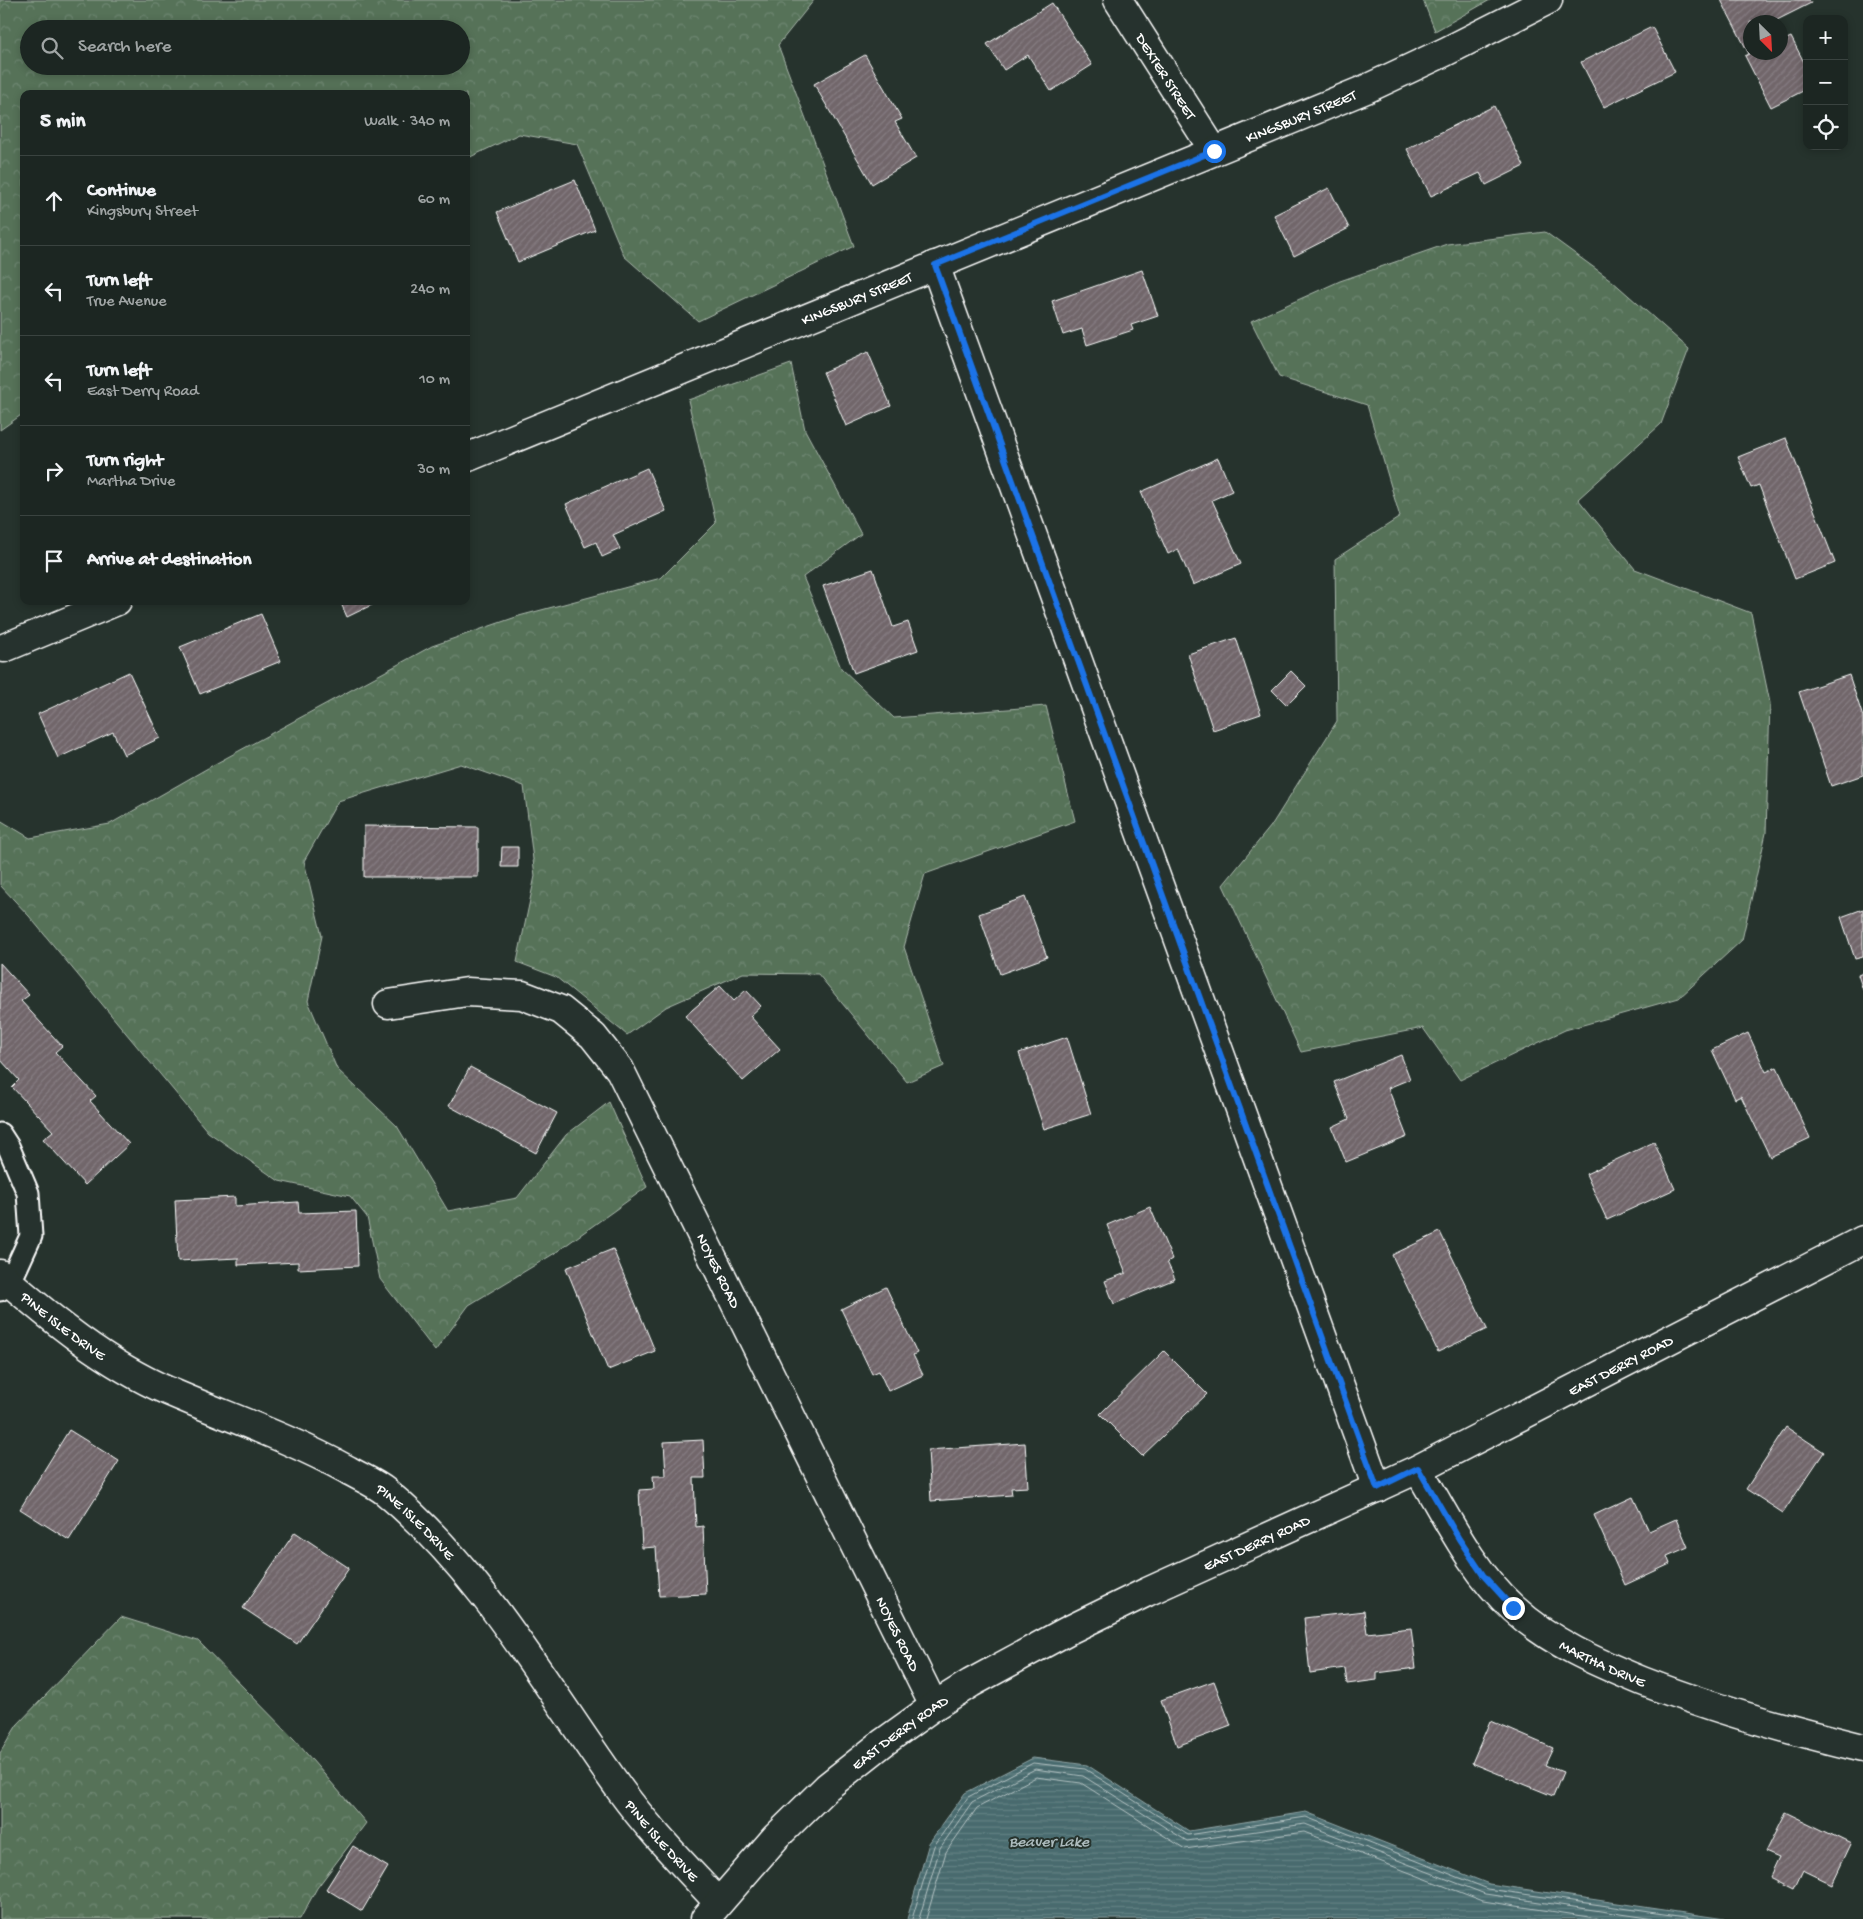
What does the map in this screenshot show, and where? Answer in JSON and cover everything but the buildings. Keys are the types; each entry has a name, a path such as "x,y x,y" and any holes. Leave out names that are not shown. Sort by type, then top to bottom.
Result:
{"street":[{"name":"DEXTER STREET","path":"1118,0 1214,151"},
{"name":"KINGSBURY STREET","path":"470,456 1366,89 1446,52 1548,0"},
{"path":"935,265 1377,1488"},
{"path":"4,648 107,605"},
{"name":"NOYES ROAD","path":"388,1004 467,992 522,995 562,1010 594,1036 620,1070 934,1706"},
{"name":"EAST DERRY ROAD","path":"711,1911 776,1837 827,1788 884,1742 934,1706 971,1683 1067,1631 1147,1592 1418,1468 1863,1240"},
{"name":"PINE ISLE DRIVE","path":"3,1282 58,1324 128,1371 166,1390 308,1449 384,1490 424,1527 455,1560 501,1617 624,1794 663,1843 711,1911"},
{"name":"MARTHA DRIVE","path":"1418,1468 1459,1539 1483,1575 1513,1608 1546,1635 1586,1658 1672,1693 1789,1730 1863,1748"}],"lane":[{"path":"0,1134 9,1148 28,1193 31,1227 31,1236 3,1282"}],"green space":[{"path":"0,0 814,0 778,45 854,246 698,321 624,256 577,144 519,134 470,157 470,90 20,90 20,416 0,430"},
{"path":"1423,0 1490,0 1435,31"},
{"path":"1545,232 1611,280 1689,349 1661,424 1578,499 1635,569 1751,613 1770,703 1766,833 1742,940 1679,998 1565,1030 1460,1080 1423,1028 1301,1052 1223,885 1271,826 1337,721 1335,559 1400,517 1367,405 1279,377 1251,321 1340,281 1447,244"},
{"path":"791,364 805,430 861,534 803,577 841,668 894,718 1046,706 1075,821 925,874 904,947 944,1066 907,1082 818,974 743,973 666,1007 627,1035 556,977 517,962 535,876 524,786 461,764 338,801 304,861 322,936 308,1001 337,1069 397,1126 448,1211 517,1198 566,1135 609,1102 647,1187 555,1253 469,1305 435,1351 380,1279 367,1217 350,1196 279,1181 208,1132 29,916 0,885 0,820 30,838 110,824 215,764 432,646 519,616 661,578 716,523 688,400"},
{"path":"121,1617 198,1641 294,1739 366,1823 317,1888 300,1919 0,1919 0,1753 17,1725"}],"water":[{"name":"Beaver Lake","path":"1033,1758 1087,1765 1189,1831 1306,1812 1489,1884 1725,1919 907,1919 929,1843 965,1793"}],"route":[{"path":"1214,151 935,265 1377,1488 1418,1468 1459,1539 1483,1575 1513,1608"}]}
